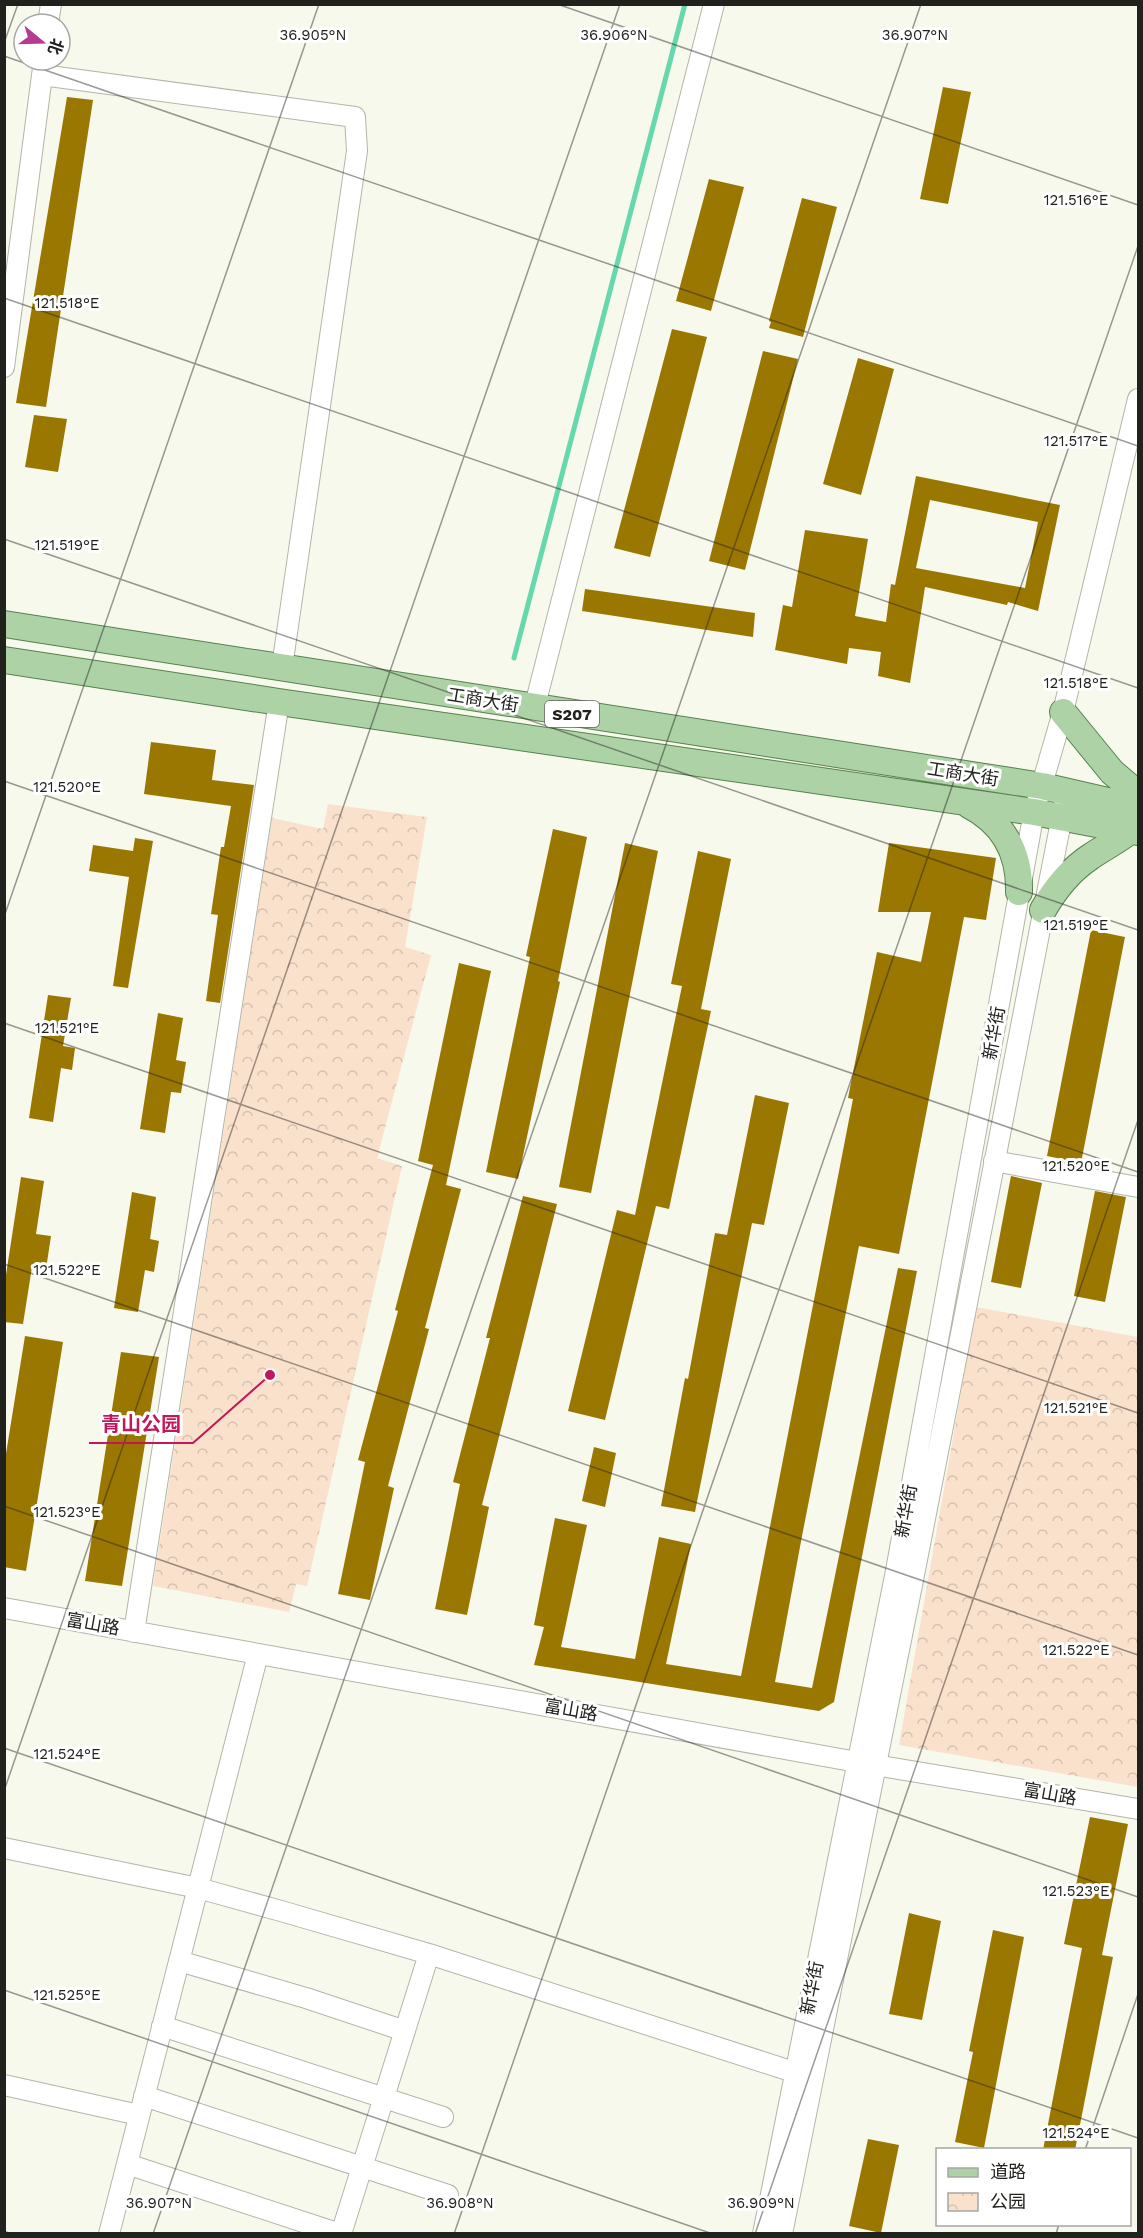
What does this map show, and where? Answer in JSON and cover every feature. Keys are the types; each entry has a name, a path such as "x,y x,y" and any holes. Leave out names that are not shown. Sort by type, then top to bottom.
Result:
{"main road":[{"name":"工商大街","path":"4,624 1054,789 1136,824"},
{"name":"工商大街","path":"4,660 1062,818 1136,824"},
{"path":"1063,712 1104,764 1138,794"},
{"path":"957,801 982,812 1009,842 1018,866 1019,892"},
{"path":"1042,910 1075,868 1089,857 1113,844 1136,824"}],"street":[{"path":"534,709 714,4"},
{"path":"4,367 42,72"},
{"path":"72,72 355,117 357,151 282,667"},
{"path":"1054,789 1063,712 1138,399"},
{"path":"134,1632 279,702"},
{"name":"新华街","path":"867,1763 895,1576 1034,812 1054,789"},
{"name":"新华街","path":"763,2234 804,2075 867,1763 994,1161 1062,818 1054,789"},
{"path":"994,1161 1138,1187"},
{"name":"富山路","path":"4,1608 867,1763 1138,1809"},
{"path":"110,2233 258,1654"},
{"path":"4,1848 198,1888 429,1954 804,2075"},
{"path":"127,2164 341,2234 429,1954"},
{"path":"179,1961 306,1998 405,2031"},
{"path":"162,2026 443,2117"},
{"name":"新华街","path":"782,2234 804,2075"},
{"path":"4,2085 142,2105 362,2167 447,2195"}],"green space":[{"path":"328,804 427,817 405,947 431,955 377,1158 402,1166 307,1586 296,1584 289,1612 153,1586 272,818 323,829"},
{"path":"976,1307 1138,1337 1138,1787 899,1745"}],"building":[{"path":"943,87 971,92 948,204 920,199"},
{"path":"67,97 93,100 46,407 16,403"},
{"path":"709,179 744,187 711,311 676,301"},
{"path":"802,198 837,207 803,337 769,328"},
{"path":"672,329 707,337 650,557 614,548"},
{"path":"763,351 798,359 745,570 709,561"},
{"path":"858,358 894,369 861,495 823,484"},
{"path":"34,415 67,419 58,472 25,467"},
{"path":"916,476 1060,505 1038,611 1008,602 1007,605 925,587 910,683 878,676 881,652 849,648 847,664 775,650 783,605 792,607 805,530 868,539 855,616 886,622 891,584 895,585","holes":["930,500 1038,522 1025,588 916,568"]},
{"path":"585,589 755,613 753,637 582,611"},
{"path":"151,742 216,750 212,780 254,785 220,1003 206,1001 218,915 211,914 221,847 224,847 231,806 144,794"},
{"path":"553,829 587,837 558,981 560,982 518,1179 486,1172 530,957 526,956"},
{"path":"135,838 153,841 128,988 113,986 129,877 89,871 93,845 133,851"},
{"path":"625,843 658,851 591,1193 559,1187"},
{"path":"889,843 996,858 986,920 964,917 899,1254 859,1246 802,1536 775,1682 812,1688 898,1268 917,1271 834,1702 819,1711 534,1665 544,1627 534,1625 555,1518 587,1525 561,1647 635,1659 659,1537 691,1544 666,1664 741,1676 853,1099 848,1098 877,952 921,962 931,912 878,912"},
{"path":"698,851 731,859 701,1009 711,1011 669,1209 656,1206 605,1420 568,1411 617,1210 635,1215 682,986 671,984"},
{"path":"1091,930 1125,937 1081,1163 1047,1156"},
{"path":"459,963 491,971 446,1185 461,1189 425,1328 429,1329 388,1486 394,1488 370,1600 338,1594 365,1462 358,1460 398,1311 395,1310 433,1165 418,1161"},
{"path":"48,995 71,998 63,1046 75,1048 72,1070 61,1068 53,1122 29,1118"},
{"path":"158,1013 183,1018 176,1060 186,1062 181,1093 171,1092 165,1133 140,1129"},
{"path":"755,1095 789,1103 764,1225 752,1223 695,1512 661,1506 685,1378 688,1379 715,1233 727,1235"},
{"path":"1011,1176 1042,1183 1021,1288 991,1282"},
{"path":"21,1177 44,1181 36,1234 51,1236 46,1269 32,1267 23,1324 4,1322 4,1288"},
{"path":"1095,1191 1126,1197 1105,1302 1074,1296"},
{"path":"132,1192 156,1197 150,1239 159,1241 154,1272 145,1270 138,1312 114,1308"},
{"path":"523,1196 557,1204 482,1505 489,1507 467,1615 435,1609 460,1484 453,1482 490,1338 486,1338"},
{"path":"25,1336 63,1342 26,1571 4,1567 4,1466"},
{"path":"121,1352 159,1357 122,1586 85,1581"},
{"path":"594,1447 616,1453 605,1507 582,1501"},
{"path":"1090,1817 1128,1824 1102,1955 1113,1957 1075,2148 1043,2148 1082,1948 1064,1944"},
{"path":"909,1913 941,1921 922,2020 889,2014"},
{"path":"993,1930 1024,1937 984,2148 955,2142 973,2052 969,2051"},
{"path":"868,2139 899,2145 881,2233 849,2226"}],"waterway":[{"path":"514,658 685,4"}],"place":[{"name":"青山公园","path":"270,1375"}]}
